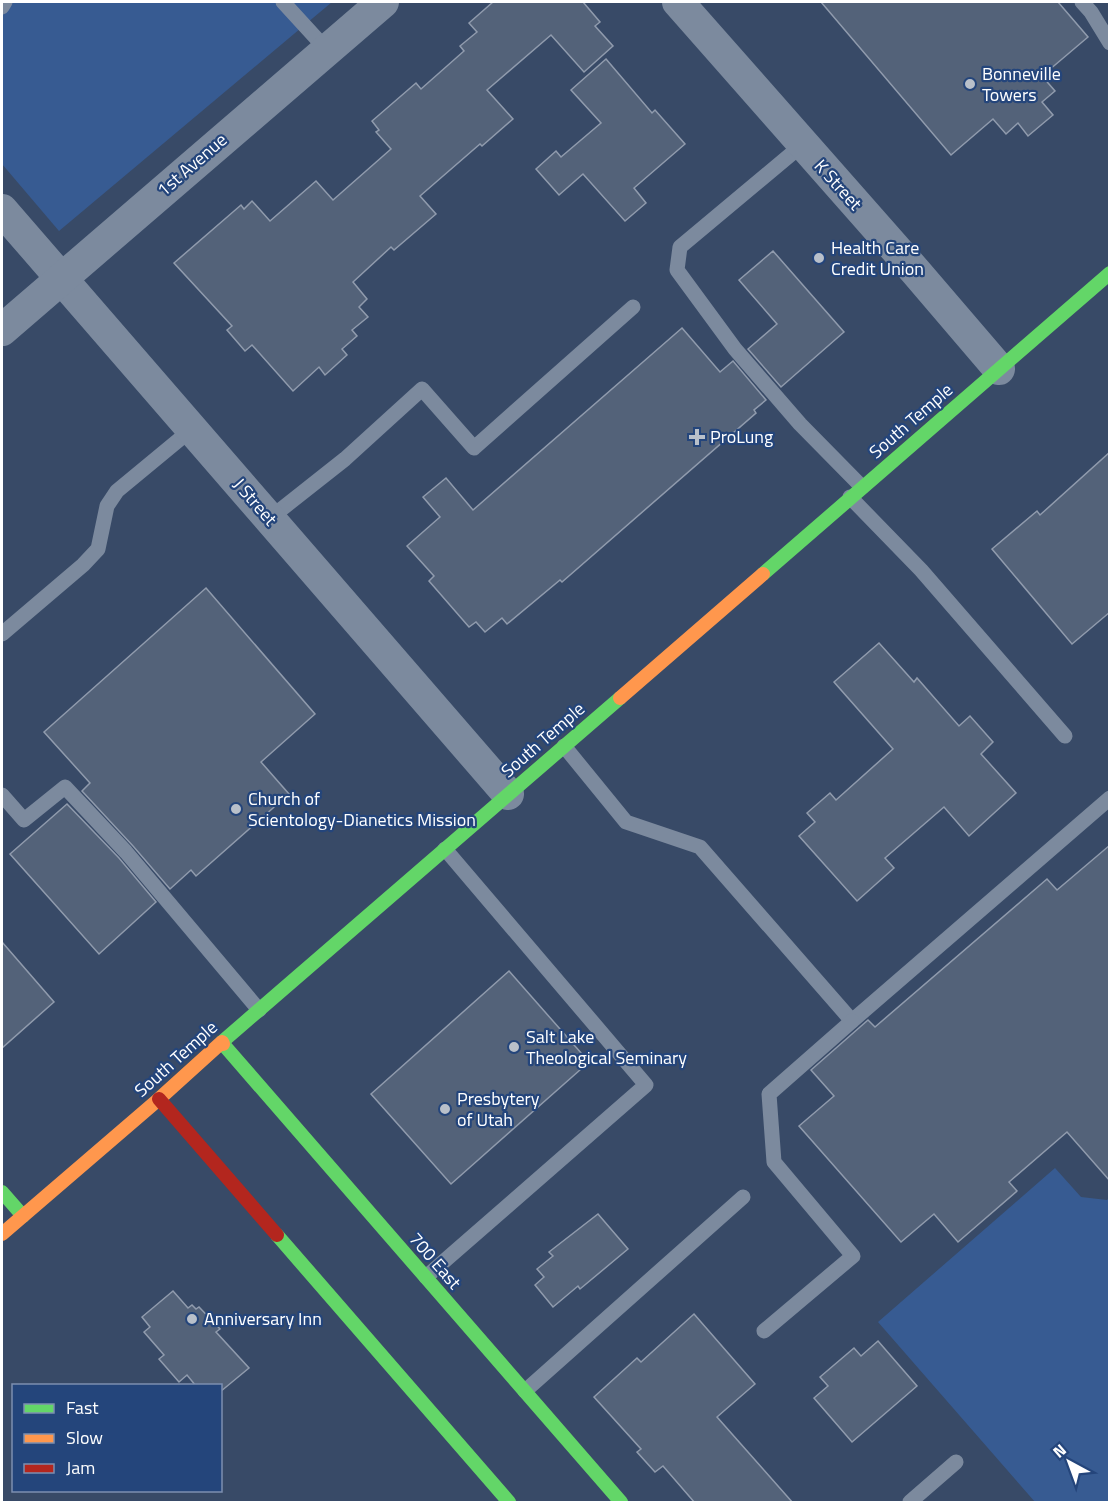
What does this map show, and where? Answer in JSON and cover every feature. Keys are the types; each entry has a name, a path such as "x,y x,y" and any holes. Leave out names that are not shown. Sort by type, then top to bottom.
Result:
{"main road":[{"name":"South Temple","path":"2,1234 856,492 999,369 1106,283"},
{"name":"700 East","path":"222,1042 621,1503"},
{"path":"159,1099 509,1503"},
{"path":"2,1192 23,1216"}],"street":[{"name":"1st Avenue","path":"2,330 383,2"},
{"name":"K Street","path":"678,2 802,145 923,279 999,369"},
{"name":"J Street","path":"2,210 508,794"}],"lane":[{"path":"2,7 6,2"},
{"path":"283,2 327,50"},
{"path":"1082,2 1092,12 1110,43"},
{"path":"802,145 680,248 676,270 735,350 1065,736"},
{"path":"269,519 345,459 422,389 474,448 633,307"},
{"path":"2,634 83,565 98,549 107,506 117,491 192,429"},
{"path":"564,746 626,822 700,847 852,1022"},
{"path":"2,795 24,820 65,787 133,860 259,1010"},
{"path":"764,1331 853,1256 774,1162 769,1094 1110,798"},
{"path":"426,1278 646,1085 445,849"},
{"path":"525,1391 743,1197"},
{"path":"910,1503 956,1462"}],"shaded area":[{"path":"2,2 332,2 59,231 2,164"},
{"path":"1055,1168 1081,1197 1107,1200 1109,1198 1109,1502 1035,1502 878,1322"}],"building":[{"path":"493,2 583,2 600,22 595,26 613,46 584,72 551,35 487,90 513,119 420,196 436,214 394,250 391,247 353,282 367,299 359,307 368,317 352,330 357,336 342,349 347,355 325,375 319,367 293,391 252,345 245,351 227,330 232,326 174,263 241,205 244,209 252,201 270,221 316,181 333,200 391,149 376,132 379,130 372,121 416,83 421,89 464,51 460,46 477,32 469,23"},
{"name":"Bonneville Towers","path":"821,2 1058,2 1088,37 1042,76 1055,91 1042,102 1053,115 1028,136 1018,123 1006,134 993,119 951,155"},
{"path":"606,59 652,113 655,110 685,144 634,188 646,203 625,221 583,174 559,195 536,169 556,151 561,157 601,123 571,90"},
{"path":"773,251 844,332 781,387 748,349 777,324 739,280"},
{"path":"682,328 720,372 733,361 766,400 754,410 756,413 562,582 560,580 507,624 502,618 485,632 476,622 469,627 429,581 434,576 407,546 440,517 423,497 446,478 473,510"},
{"path":"1110,452 1110,612 1072,644 992,549 1037,511 1040,515"},
{"path":"206,588 315,714 261,762 289,794 196,876 191,870 170,889 82,791 90,783 44,732"},
{"path":"879,643 914,682 917,678 959,726 970,716 993,742 981,754 1016,793 969,836 944,807 885,858 894,868 857,901 799,836 815,822 807,813 830,793 836,800 893,749 834,682"},
{"path":"67,804 119,858 156,902 99,954 10,854"},
{"path":"1110,845 1110,1181 1067,1132 1009,1182 1017,1191 958,1242 934,1214 901,1242 799,1126 834,1096 811,1070 868,1020 875,1027 1047,879 1057,890"},
{"path":"2,942 54,1002 2,1048"},
{"path":"509,971 589,1062 451,1184 371,1094"},
{"path":"598,1214 628,1249 580,1289 578,1286 553,1307 535,1285 544,1277 537,1269 553,1256 549,1252"},
{"path":"173,1291 188,1308 192,1305 196,1309 199,1307 220,1329 216,1332 249,1368 222,1390 222,1384 194,1384 187,1375 179,1382 159,1359 164,1355 144,1332 150,1327 142,1317"},
{"path":"694,1314 755,1384 717,1417 793,1503 695,1503 663,1466 655,1472 637,1452 641,1449 594,1397 637,1358 641,1362"},
{"path":"878,1341 917,1386 852,1442 814,1398 828,1386 820,1377 854,1348 861,1356"}],"traffic: fast":[{"path":"763,574 1110,273"},
{"path":"222,1042 620,698"},
{"path":"223,1044 621,1502"},
{"path":"2,1192 23,1216"},
{"path":"277,1235 509,1502"}],"traffic: slow":[{"path":"620,698 763,574"},
{"path":"2,1234 222,1042 223,1044"}],"traffic: jam":[{"path":"159,1099 277,1235"}],"place":[{"name":"Bonneville Towers","path":"970,84"},
{"name":"Health Care Credit Union","path":"819,258"},
{"name":"ProLung","path":"697,437"},
{"name":"Church of Scientology-Dianetics Mission","path":"236,809"},
{"name":"Salt Lake Theological Seminary","path":"514,1047"},
{"name":"Presbytery of Utah","path":"445,1109"},
{"name":"Anniversary Inn","path":"192,1319"}]}
